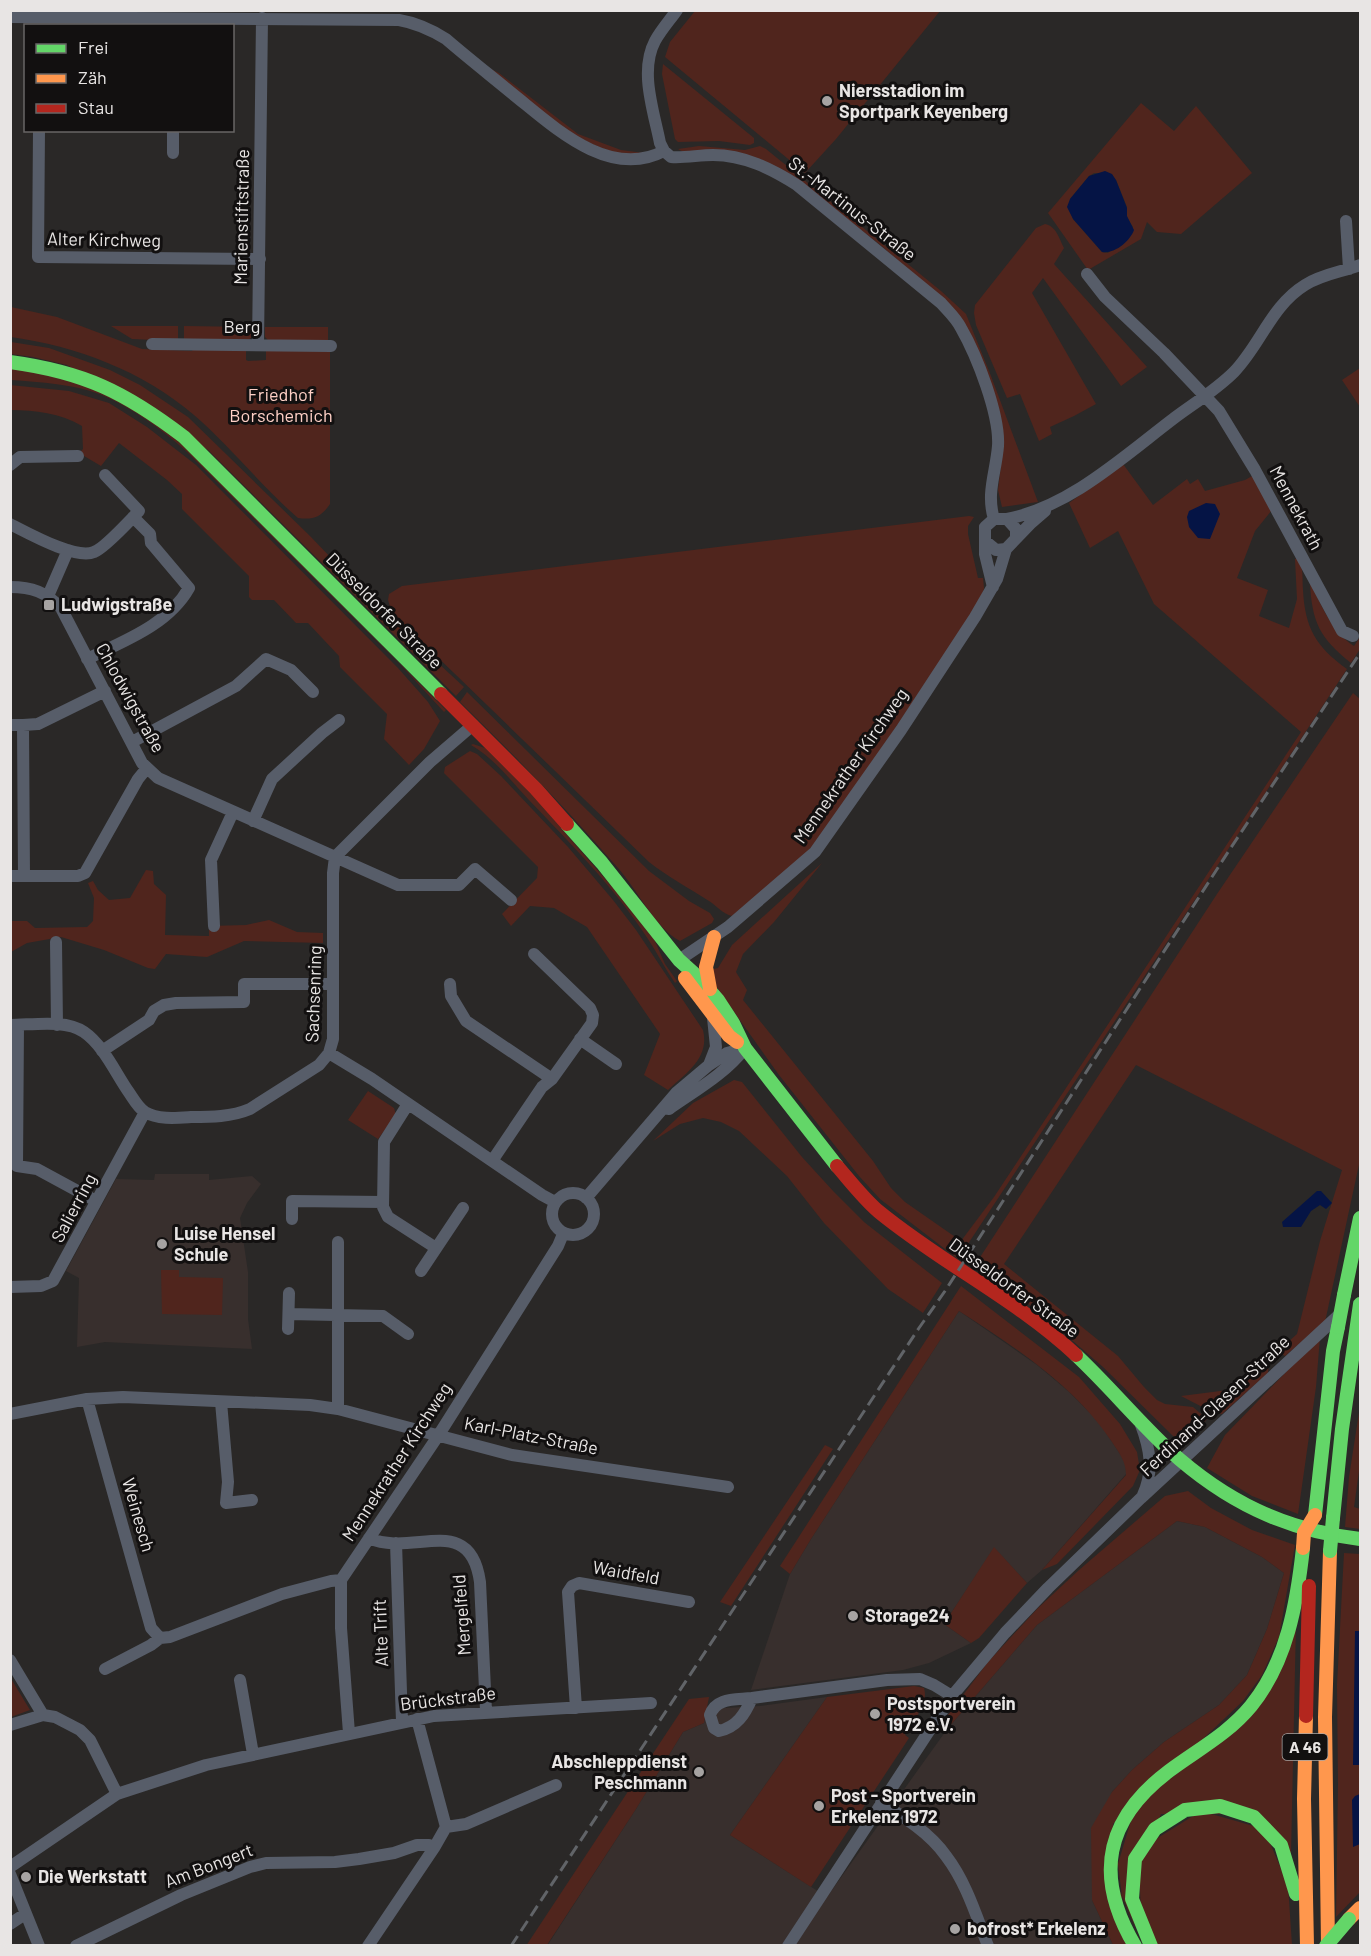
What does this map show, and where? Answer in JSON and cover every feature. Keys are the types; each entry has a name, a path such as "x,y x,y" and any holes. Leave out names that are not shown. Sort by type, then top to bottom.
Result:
{"main road":[{"name":"Düsseldorfer Straße","path":"10,362 47,367 91,380 150,411 184,437 536,789 602,863 679,960 694,972 711,993 738,1028 745,1048"},
{"path":"711,993 706,967 714,937"},
{"name":"Düsseldorfer Straße","path":"679,960 685,978 712,1015 729,1036 745,1048 829,1158 875,1208 934,1253 1058,1338 1196,1474 1239,1503 1287,1525 1360,1539"},
{"path":"1135,1946 1119,1918 1111,1886 1110,1860 1122,1822 1143,1793 1232,1726 1251,1707 1263,1690 1283,1651 1307,1549 1304,1533 1315,1515 1333,1351 1360,1218"},
{"name":"A 46","path":"1327,1946 1325,1717 1330,1551 1342,1429 1360,1306"},
{"name":"A 46","path":"1306,1946 1304,1799 1307,1549"},
{"path":"1152,1946 1140,1924 1132,1893 1132,1872 1138,1852 1156,1827 1173,1815 1196,1807 1216,1805 1235,1808 1253,1816 1281,1843 1291,1866 1295,1884 1298,1946"},
{"path":"1327,1946 1360,1908"}],"street":[{"path":"664,151 660,143 648,80 648,60 654,41 677,10"},
{"name":"St.-Martinus-Straße","path":"10,17 41,21 172,22 262,18 399,20 415,23 427,27 446,39 574,141 597,151 623,159 647,159 664,151 671,157 716,155 753,162 773,170 796,185 941,303 954,317 974,355 995,418 998,447 990,495 1000,519"},
{"name":"Marienstiftstraße","path":"258,345 262,18"},
{"name":"Alter Kirchweg","path":"39,132 38,257 260,259"},
{"path":"173,132 173,153"},
{"path":"1346,220 1347,261 1355,267"},
{"path":"1016,538 1054,504 1116,462 1205,396 1239,367 1255,347 1273,315 1294,293 1315,279 1355,267"},
{"name":"Mennekrath","path":"1087,274 1105,297 1130,319 1219,411 1238,440 1342,631 1353,636"},
{"name":"Berg","path":"152,344 331,346"},
{"path":"10,465 20,457 78,456"},
{"path":"10,524 68,550 86,554 96,552 139,511 105,475"},
{"path":"993,587 985,554 985,527 1000,519 1025,515 1054,504"},
{"path":"87,659 152,626 182,600 189,588 151,543 150,534 133,517"},
{"path":"1000,519 1014,525 1016,538"},
{"name":"Mennekrather Kirchweg","path":"679,960 714,937 769,894 821,844 900,730 993,587 1006,549 1016,538"},
{"path":"985,541 992,548 1006,549"},
{"path":"10,587 25,587 48,596 68,550"},
{"name":"Chlodwigstraße","path":"48,596 61,609 142,763 158,778 398,885 459,885 475,869 511,900"},
{"path":"132,742 236,686 267,658 291,670 313,692"},
{"path":"24,876 17,725 38,724 105,691"},
{"path":"253,821 272,779 339,720"},
{"path":"335,857 430,762 473,725"},
{"path":"10,876 78,876 85,873 138,779 147,768"},
{"path":"214,926 211,860 233,812"},
{"name":"Sachsenring","path":"335,857 333,873 333,1039 329,1053 372,1079 555,1202"},
{"path":"56,942 57,1025"},
{"path":"492,1161 542,1087 552,1079 592,1023 590,1008 534,954"},
{"path":"102,1051 149,1020 154,1011 164,1005 244,1002 244,984 333,984"},
{"path":"450,984 451,996 466,1021 552,1079"},
{"path":"709,1065 716,1047 716,1032 712,1015"},
{"path":"96,1201 37,1169 17,1166 14,1025 57,1025 83,1031 102,1051 136,1103 145,1112 165,1118 240,1113 319,1065 329,1053"},
{"path":"580,1039 616,1064"},
{"path":"586,1197 656,1119 677,1092 727,1053 745,1048"},
{"path":"656,1119 723,1072 745,1048"},
{"path":"408,1104 384,1142 382,1207 388,1217 436,1248"},
{"name":"Salierring","path":"10,1287 41,1286 53,1281 145,1112"},
{"path":"566,1194 580,1194 586,1197 594,1216 590,1226 583,1233 576,1235 563,1233 553,1222 552,1208 555,1202 566,1194"},
{"path":"292,1219 292,1201 383,1202"},
{"path":"421,1271 463,1208"},
{"name":"Mennekrather Kirchweg","path":"341,1580 438,1436 558,1246 563,1233"},
{"path":"338,1242 338,1409"},
{"path":"288,1329 289,1293"},
{"name":"Ferdinand-Clasen-Straße","path":"788,1946 952,1696 1005,1633 1141,1498 1313,1341 1360,1294"},
{"path":"289,1314 383,1316 408,1334"},
{"name":"Karl-Platz-Straße","path":"10,1414 87,1399 123,1397 310,1405 338,1409 512,1455 728,1487"},
{"name":"Weinesch","path":"87,1399 151,1628 160,1638"},
{"path":"221,1402 228,1482 226,1503 252,1500"},
{"name":"Ferdinand-Clasen-Straße","path":"1140,1421 1149,1449 1150,1471 1149,1482 1141,1498"},
{"name":"Mergelfeld","path":"369,1538 379,1543 456,1541 467,1549 478,1565 486,1711"},
{"name":"Alte Trift","path":"396,1543 402,1722"},
{"path":"105,1669 151,1646 160,1638 170,1637 282,1594 341,1580 341,1628 346,1723 349,1733"},
{"name":"Waidfeld","path":"576,1708 568,1592 572,1586 579,1583 689,1602"},
{"path":"10,1660 44,1715"},
{"path":"752,1698 887,1680 920,1679 952,1696"},
{"path":"240,1680 253,1754"},
{"name":"Brückstraße","path":"10,1867 117,1794 206,1765 434,1716 486,1711 651,1703"},
{"path":"10,1725 44,1715 55,1716 86,1735 117,1794"},
{"path":"368,1946 446,1827 417,1719"},
{"path":"446,1827 466,1824 556,1785"},
{"path":"881,1803 924,1832 946,1855 961,1879 988,1946"},
{"name":"Am Bongert","path":"76,1946 190,1891 250,1867 266,1863 359,1859 394,1853 417,1845 429,1845 434,1848"},
{"path":"10,1874 39,1946"},
{"path":"10,1924 25,1914"}],"shaded area":[{"path":"1105,171 1112,174 1116,180 1127,208 1127,216 1134,230 1121,246 1112,251 1102,252 1073,219 1067,207 1070,199 1089,176"},
{"path":"1206,503 1215,504 1220,514 1210,539 1198,538 1189,527 1187,517 1189,511"},
{"name":"Luise Hensel Schule","path":"155,1174 209,1174 209,1180 252,1176 261,1184 247,1203 240,1218 248,1272 248,1319 252,1349 105,1342 77,1347 79,1278 66,1271 116,1179 154,1180"},
{"path":"1317,1191 1321,1191 1332,1203 1326,1209 1320,1205 1311,1211 1301,1227 1283,1227 1282,1222"},
{"path":"959,1311 1037,1365 1068,1391 1099,1422 1126,1463 1126,1474 1042,1570 1027,1583 994,1548 944,1624 971,1643 929,1663 903,1670 751,1690 790,1574"},
{"path":"1177,1521 1205,1527 1262,1557 1284,1573 1267,1629 1247,1675 1219,1705 1164,1742 1132,1770 1112,1792 1092,1900 1113,1945 547,1946 683,1732 704,1723 707,1709 760,1706 827,1697 730,1835 827,1897 948,1728 1037,1625"},
{"path":"1355,1631 1360,1631 1360,1765 1353,1765"},
{"path":"1360,1794 1360,1844 1353,1847 1352,1800"}],"green space":[{"name":"Niersstadion im Sportpark Keyenberg","path":"695,11 940,11 836,139 805,173 665,57 670,42"},
{"path":"663,64 754,138 754,143 750,145 719,141 678,142 675,139 662,74"},
{"path":"485,66 499,73 578,134 621,150 644,153 624,154 603,149 581,139 539,110"},
{"path":"1141,103 1174,131 1196,106 1252,173 1181,234 1157,232 1147,222 1141,239 1088,270 1048,213","holes":["1099,173 1116,180 1127,207 1126,216 1133,227 1108,253 1102,252 1073,219 1070,199 1089,176"]},
{"path":"699,146 745,150 760,146 766,149 941,291 966,314 1038,502 1002,507 998,490 1003,448 1000,418 943,300 879,244 791,176 777,168 685,153 678,149"},
{"path":"1045,224 1055,230 1064,248 1054,264 1147,367 1121,386 1043,278 1032,293 1096,404 1050,427 1052,434 1039,441 1020,394 1007,398 976,325 974,313 975,305 1036,228"},
{"name":"Friedhof Borschemich","path":"11,307 57,317 142,349 246,350 248,361 266,360 266,350 330,350 330,504 317,517 298,518 208,427 174,399 131,373 108,363 60,347 11,337"},
{"path":"111,326 178,326 178,341 132,339"},
{"path":"184,326 252,327 252,337 247,341 184,341"},
{"path":"265,327 328,327 328,342 270,342 265,337"},
{"path":"11,342 49,348 110,370 140,385 188,417 310,536 385,614 464,687 456,696 208,450 67,365 11,354"},
{"path":"10,368 60,377 100,390 133,408 175,437 446,710 444,712 398,662 186,451 167,435 136,413 102,395 69,386 11,380"},
{"path":"1360,368 1360,407 1342,380"},
{"path":"10,385 69,391 109,403 147,427 196,465 398,668 428,702 440,721 424,749 409,765 384,739 387,714 340,667 339,656 308,623 296,623 274,600 252,600 249,597 249,576 182,509 182,494 167,480 119,443 101,466 79,453 83,449 82,426 47,413 11,410"},
{"path":"1123,464 1153,505 1187,479 1190,484 1198,479 1205,491 1245,480 1254,475 1272,510 1255,531 1237,578 1268,590 1259,616 1289,628 1297,599 1295,559 1298,558 1302,569 1306,615 1314,636 1327,653 1347,669 958,1259 880,1199 859,1176 779,1075 717,988 709,970 718,968 732,945 822,863 774,922 743,954 736,972 747,990 743,1000 873,1161 891,1188 905,1202 961,1241 994,1197 1301,732 1154,604 1118,531 1090,548 1069,503"},
{"path":"974,517 968,526 968,534 978,578 983,578 984,588 981,600 826,832 799,860 732,916 649,862 392,613 388,600 389,594 402,586"},
{"path":"1310,583 1328,618 1346,640 1354,646 1360,637 1360,649 1351,663 1332,646 1320,629 1313,609"},
{"path":"467,692 649,871 689,901 710,913 714,919 712,923 680,941 662,927 599,846 460,702"},
{"path":"1353,693 1360,699 1360,1160 1325,1322 1285,1356 1278,1351 1297,1334 1320,1241 1342,1170 1136,1065 1004,1264 1118,1356 1157,1400 1165,1404 1193,1407 1207,1419 1196,1428 1174,1437 1103,1367 1059,1329 1020,1297 973,1268 1217,894"},
{"path":"471,745 485,748 534,797 615,890 654,939 665,964 677,981 675,983 635,920 607,884 501,770"},
{"path":"470,751 477,754 501,776 568,847 613,900 636,930 703,1030 703,1049 700,1057 689,1071 668,1090 644,1075 660,1034 587,927 554,908 530,906 511,926 502,914 537,878 538,867 444,773 445,767"},
{"path":"146,870 153,871 154,884 166,895 165,935 209,936 209,926 246,925 269,920 297,932 323,933 323,943 244,941 207,957 166,954 155,969 61,937 27,943 11,952 11,921 27,921 35,928 87,927 93,921 94,898 88,883 93,881 98,890 109,900 130,898"},
{"path":"734,1080 742,1082 802,1157 864,1222 942,1283 923,1313 888,1289 824,1223 787,1176 739,1131 721,1122 703,1118 680,1124 653,1141 693,1103"},
{"path":"368,1091 394,1108 396,1115 378,1139 348,1120"},
{"path":"161,1270 179,1270 179,1277 223,1278 222,1315 162,1314"},
{"path":"961,1286 1079,1377 1120,1424 1137,1452 1140,1470 1133,1486 1057,1564 1042,1570 1126,1475 1125,1465 1122,1457 1097,1422 1062,1385 1043,1369 959,1311 790,1574 780,1566"},
{"path":"1320,1337 1316,1387 1298,1514 1252,1496 1207,1468 1225,1435"},
{"path":"1269,1358 1268,1373 1222,1414 1212,1412 1181,1396 1228,1390"},
{"path":"1360,1406 1360,1464 1354,1507 1360,1509 1360,1529 1345,1527 1349,1477"},
{"path":"825,1445 833,1449 731,1606 720,1602"},
{"path":"1188,1491 1211,1508 1252,1530 1295,1545 1279,1637 1262,1675 1243,1701 1113,1824 1128,1945 1113,1945 1092,1900 1091,1828 1112,1792 1132,1770 1164,1742 1219,1705 1247,1675 1267,1629 1284,1573 1262,1557 1205,1527 1177,1521 1037,1625 948,1728 945,1719 988,1662 1038,1608 1165,1496"},
{"path":"994,1547 1027,1583 979,1638 971,1643 944,1624"},
{"path":"1344,1553 1360,1554 1360,1892 1336,1917 1337,1685"},
{"path":"1296,1623 1291,1855 1260,1814 1161,1814 1126,1897 1136,1929 1114,1877 1136,1804 1222,1740"},
{"path":"10,1677 30,1710 11,1717 10,1717"},
{"name":"Post - Sportverein Erkelenz 1972","path":"914,1686 924,1688 925,1694 919,1712 905,1735 909,1738 811,1887 730,1835 827,1697"},
{"path":"709,1697 704,1723 683,1732 636,1809 547,1945 526,1946 689,1699"},
{"path":"1201,1811 1264,1829 1288,1885 1292,1945 1157,1945 1141,1913 1139,1865 1148,1844"}],"railway":[{"path":"511,1946 945,1291 1230,849 1360,653"}],"traffic: fast":[{"path":"10,362 60,372 103,386 163,421 184,437 441,694"},
{"path":"567,824 602,863 679,960 718,1000 745,1048 837,1166"},
{"path":"1344,1295 1360,1218"},
{"path":"1338,1327 1344,1295"},
{"path":"1333,1518 1342,1429 1360,1304"},
{"path":"1315,1515 1333,1351 1338,1327"},
{"path":"1076,1355 1169,1450 1212,1484 1234,1498 1281,1520 1332,1535 1360,1539"},
{"path":"1330,1551 1333,1518"},
{"path":"1135,1946 1122,1921 1114,1896 1111,1873 1112,1851 1119,1830 1130,1809 1147,1790 1232,1725 1251,1706 1263,1689 1282,1651 1288,1631 1303,1548"},
{"path":"1151,1946 1132,1899 1135,1859 1155,1829 1185,1810 1220,1806 1254,1817 1281,1845 1296,1894"},
{"path":"1326,1946 1349,1919"}],"traffic: slow":[{"path":"710,989 706,967 714,937"},
{"path":"685,978 729,1036 737,1042"},
{"path":"1303,1548 1304,1533 1315,1515"},
{"path":"1328,1946 1325,1717 1330,1551"},
{"path":"1306,1716 1304,1799 1307,1946"},
{"path":"1349,1919 1360,1908"}],"traffic: jam":[{"path":"441,694 536,789 567,824"},
{"path":"837,1166 878,1211 902,1230 1029,1316 1076,1355"},
{"path":"1306,1716 1309,1586"}],"place":[{"name":"Niersstadion im Sportpark Keyenberg","path":"827,101"},
{"name":"Ludwigstraße","path":"49,605"},
{"name":"Luise Hensel Schule","path":"162,1244"},
{"name":"Storage24","path":"853,1616"},
{"name":"Postsportverein 1972 e.V.","path":"875,1714"},
{"name":"Abschleppdienst Peschmann","path":"699,1772"},
{"name":"Post - Sportverein Erkelenz 1972","path":"819,1806"},
{"name":"Die Werkstatt","path":"26,1877"},
{"name":"bofrost* Erkelenz","path":"955,1929"}]}
